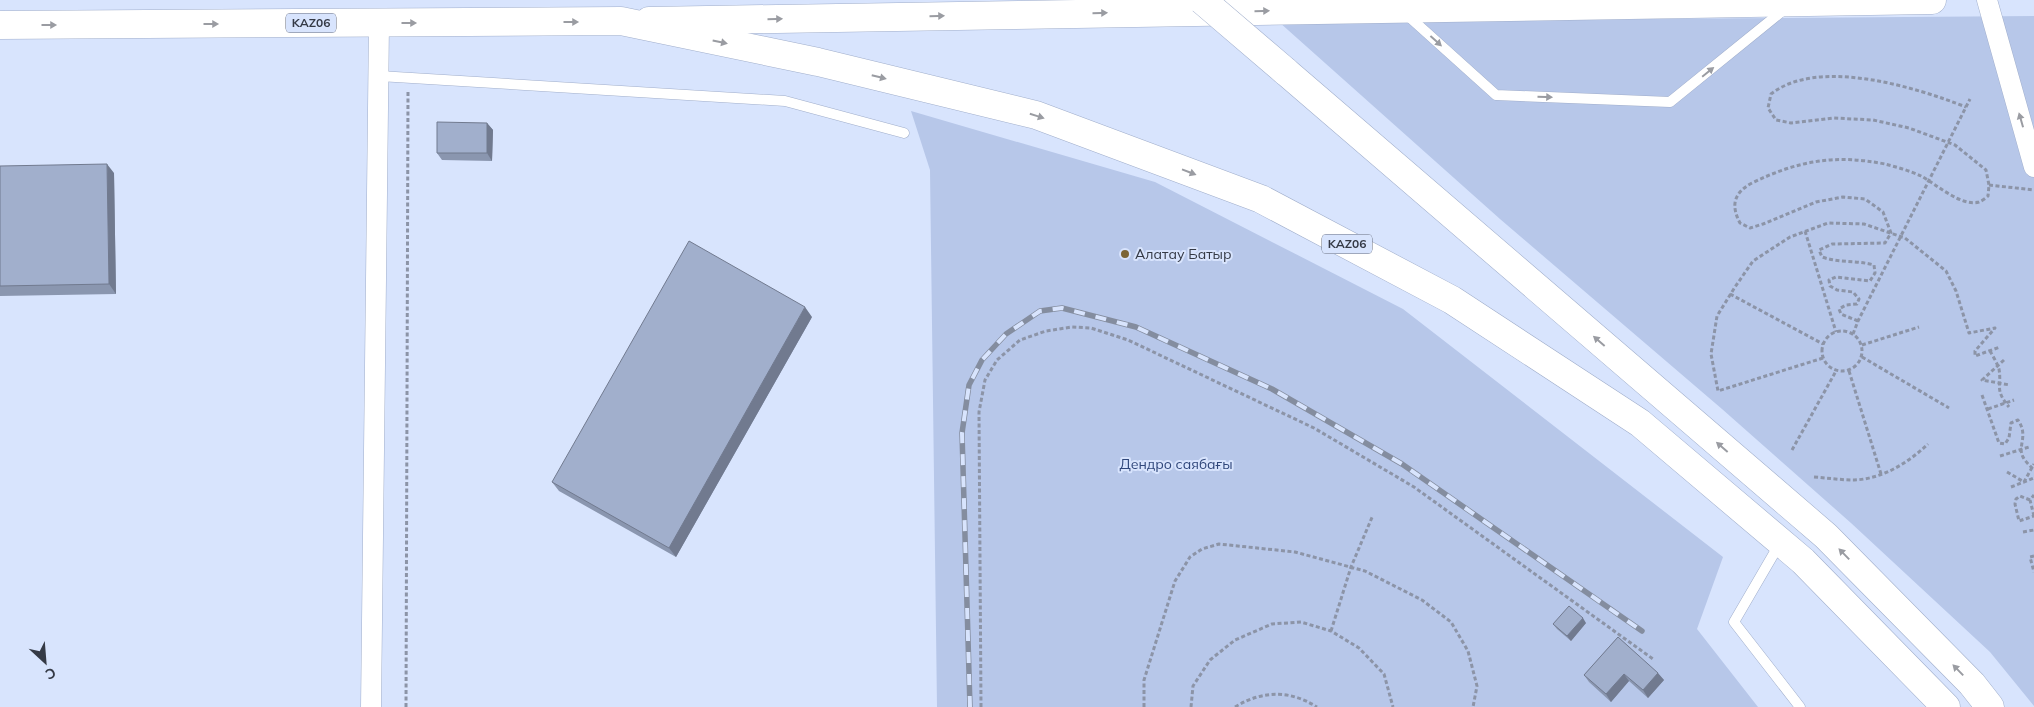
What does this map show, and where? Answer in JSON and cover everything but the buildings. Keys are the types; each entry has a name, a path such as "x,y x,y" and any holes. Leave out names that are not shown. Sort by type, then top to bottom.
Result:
{"main road":[{"path":"1202,0 1826,536 1972,684 1990,707"},
{"name":"KАZ06","path":"0,25 621,21 1932,0"},
{"name":"KАZ06","path":"621,21 818,62 1036,115 1261,199 1452,300 1640,423 1803,561 1946,707"}],"street":[{"path":"1987,0 2034,167"},
{"path":"371,707 379,23"}],"lane":[{"path":"1400,8 1496,95 1670,102 1793,3"},
{"path":"379,76 785,101 904,133"},
{"path":"1781,542 1734,622 1800,707"}],"path":[{"path":"1891,233 1883,212 1865,199 1843,197 1816,202 1750,228 1740,224 1734,211 1735,199 1745,187 1772,174 1806,162 1849,160 1885,164 1919,175 1960,200 1978,202 1988,196 1989,185 1986,170 1955,145 1909,128 1872,120 1834,118 1791,123 1776,120 1768,108 1771,94 1782,85 1803,78 1844,77 1890,82 1932,94 1966,107"},
{"path":"406,707 408,78"},
{"path":"1853,334 1900,236 1970,99"},
{"path":"1989,185 2034,190"},
{"path":"1823,358 1718,391 1711,354 1717,316 1754,261 1790,237 1828,223 1864,224 1904,238 1946,271 1956,291 1970,333 1995,328 1975,351 1975,356 2000,347"},
{"path":"1805,231 1836,332"},
{"path":"1858,321 1841,314 1839,309 1846,305 1857,304 1859,299 1852,292 1837,290 1830,286 1828,280 1836,277 1870,281 1876,273 1874,265 1864,262 1833,261 1822,257 1819,250 1832,244 1885,242 1891,233"},
{"path":"1730,294 1823,344"},
{"path":"981,707 979,412 985,380 997,360 1020,340 1046,331 1072,327 1092,328 1128,340 1314,428 1414,487 1653,659"},
{"path":"1862,345 1919,327"},
{"path":"1836,332 1853,334 1862,345 1862,357 1854,368 1836,371 1830,368 1823,358 1823,344 1827,338 1836,332"},
{"path":"1990,351 1997,366 1998,383 2002,398 2009,407"},
{"path":"1862,357 1949,408"},
{"path":"2004,360 1982,380 2010,385"},
{"path":"1849,370 1881,474"},
{"path":"1792,450 1836,371"},
{"path":"1982,395 1999,443 2005,444 2009,438 2011,423 2018,420 2024,434 2022,456 2033,467 2024,482"},
{"path":"1988,409 2014,400"},
{"path":"1814,477 1856,480 1881,474 1914,458 1928,444"},
{"path":"2000,456 2029,447"},
{"path":"2007,472 2024,482"},
{"path":"2011,486 2034,478"},
{"path":"2030,500 2034,495"},
{"path":"2020,496 2030,500 2034,516 2020,521 2015,504 2016,499 2020,496"},
{"path":"1331,631 1351,567 1373,515"},
{"path":"2023,532 2034,530"},
{"path":"1144,707 1144,680 1175,581 1190,558 1202,549 1219,544 1296,552 1351,567 1365,571 1422,600 1451,622 1468,651 1477,686 1473,707"},
{"path":"2034,556 2030,557 2034,572"},
{"path":"1191,707 1193,686 1210,660 1235,640 1272,624 1300,622 1331,631 1359,648 1384,674 1393,707"},
{"path":"1235,707 1243,702 1274,693 1301,697 1317,707"}],"green space":[{"path":"2034,16 2034,706 1990,652 1851,523 1722,409 1500,219 1279,22"},
{"name":"Дендро саябағы","path":"911,111 1155,182 1403,309 1723,557 1697,629 1758,707 937,707 930,170"}],"railway":[{"path":"970,707 962,433 969,385 982,360 1006,334 1040,311 1062,308 1136,327 1272,389 1402,464 1642,631"}],"place":[{"name":"Алатау Батыр","path":"1125,254"}]}
